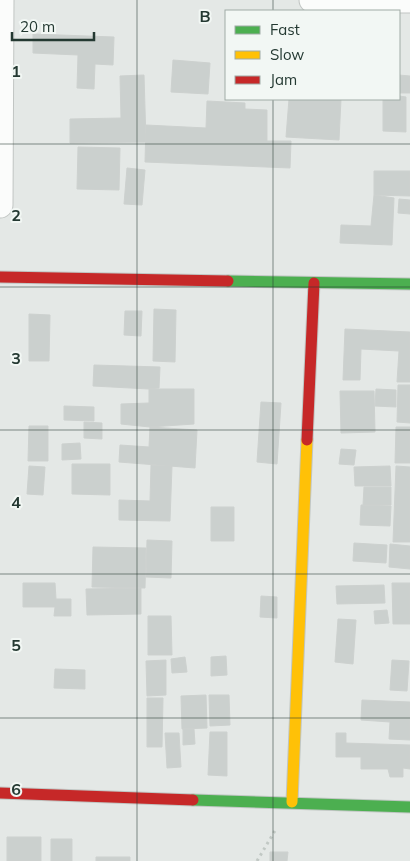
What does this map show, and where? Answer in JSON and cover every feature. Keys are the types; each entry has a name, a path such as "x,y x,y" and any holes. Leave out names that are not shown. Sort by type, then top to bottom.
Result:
{"street":[{"path":"0,205 1,0"},
{"path":"312,0 410,0"},
{"path":"0,277 410,284"},
{"path":"292,802 314,283"},
{"path":"0,794 410,806"}],"building":[{"path":"33,34 114,37 113,65 95,64 94,89 77,88 78,55 33,53"},
{"path":"173,60 210,63 208,94 171,92"},
{"path":"144,75 146,142 70,143 70,119 121,118 120,76"},
{"path":"400,75 410,76 410,93 400,93"},
{"path":"400,96 406,97 406,132 383,131 383,100 400,100"},
{"path":"289,100 341,100 339,140 286,137"},
{"path":"207,101 245,103 245,109 267,110 267,141 291,141 290,168 145,162 146,125 206,128"},
{"path":"78,147 120,148 119,190 77,189"},
{"path":"127,168 145,170 142,205 124,204"},
{"path":"374,171 410,171 410,196 374,195"},
{"path":"374,195 394,198 392,245 340,243 341,225 371,226"},
{"path":"399,199 410,200 410,214 398,213"},
{"path":"154,309 176,310 175,362 153,361"},
{"path":"125,311 142,311 141,336 124,335"},
{"path":"29,314 50,315 49,361 29,361"},
{"path":"345,329 410,332 410,382 397,382 399,351 361,349 360,380 343,380"},
{"path":"94,365 160,367 159,388 93,386"},
{"path":"398,385 410,385 410,423 397,422"},
{"path":"149,389 194,389 194,424 150,427 121,424 121,404 149,403"},
{"path":"376,389 396,390 396,407 375,406"},
{"path":"340,391 374,391 375,432 341,433"},
{"path":"261,402 281,403 277,464 257,462"},
{"path":"64,406 94,407 94,421 64,420"},
{"path":"84,422 102,423 102,439 84,438"},
{"path":"29,426 48,426 48,461 28,461"},
{"path":"150,427 197,430 195,468 119,462 120,445 149,447"},
{"path":"396,427 410,427 410,463 395,463"},
{"path":"80,443 81,459 62,460 62,444"},
{"path":"341,449 356,450 354,465 339,464"},
{"path":"72,464 110,464 110,495 72,494"},
{"path":"151,465 172,466 170,521 119,520 119,500 150,501"},
{"path":"29,466 45,467 43,495 27,494"},
{"path":"390,466 391,486 355,486 354,467"},
{"path":"396,466 410,467 410,542 393,542"},
{"path":"364,487 391,487 391,505 363,505"},
{"path":"361,505 391,506 390,526 360,525"},
{"path":"211,507 234,507 234,541 211,541"},
{"path":"147,540 172,541 171,578 146,577"},
{"path":"354,543 387,545 386,563 353,561"},
{"path":"390,544 410,546 410,569 389,567"},
{"path":"93,547 146,548 145,588 92,587"},
{"path":"23,583 55,583 56,599 71,599 71,616 54,616 55,607 23,607"},
{"path":"392,583 410,583 410,624 393,624"},
{"path":"384,585 385,603 337,604 336,586"},
{"path":"141,588 141,614 87,615 86,589"},
{"path":"261,596 277,597 277,618 260,617"},
{"path":"387,610 389,623 375,624 374,611"},
{"path":"148,616 171,616 172,655 148,655"},
{"path":"338,619 356,620 353,664 335,662"},
{"path":"226,656 227,675 211,676 211,657"},
{"path":"185,657 187,672 172,673 171,659"},
{"path":"166,660 166,695 147,696 146,661"},
{"path":"392,660 409,661 407,691 390,690"},
{"path":"55,669 85,670 85,689 54,688"},
{"path":"206,695 207,728 182,729 181,696"},
{"path":"209,695 229,695 230,725 210,726"},
{"path":"147,698 163,698 162,747 147,747"},
{"path":"362,700 410,702 410,740 389,739 390,722 361,720"},
{"path":"183,729 194,729 195,744 183,745"},
{"path":"210,732 227,732 227,776 208,775"},
{"path":"165,733 179,733 181,767 167,768"},
{"path":"336,733 346,733 346,743 410,745 410,769 403,768 403,777 390,777 388,769 361,769 361,757 336,757"},
{"path":"7,837 41,837 41,861 7,861"},
{"path":"51,839 72,839 72,861 51,861"},
{"path":"270,852 288,852 287,861 270,861"},
{"path":"96,857 130,857 130,861 96,861"}],"traffic: fast":[{"path":"228,281 410,284"},
{"path":"193,800 410,807"}],"traffic: slow":[{"path":"292,802 307,440"}],"traffic: jam":[{"path":"0,277 228,281"},
{"path":"307,440 314,283"},
{"path":"0,793 193,800"}]}
